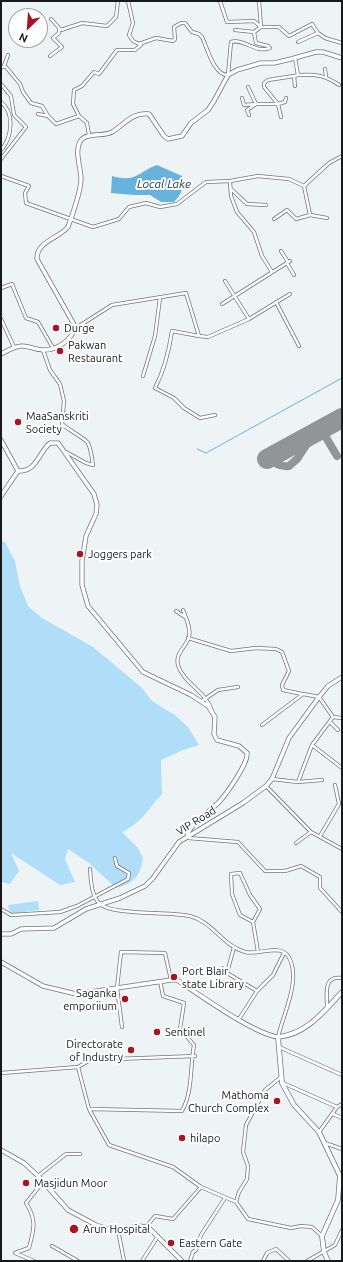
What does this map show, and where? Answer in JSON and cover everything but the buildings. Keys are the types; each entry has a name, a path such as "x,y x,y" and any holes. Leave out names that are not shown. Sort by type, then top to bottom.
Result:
{"highway":[{"path":"328,1261 324,1252 322,1236 338,1200 340,1181 336,1167 319,1132 294,1105 282,1083 278,1037 290,1035 310,1026 342,992"}],"main road":[{"path":"1,354 14,347 21,346 43,350 53,348 71,338 76,328 37,258 37,253 39,248 63,232 71,219 81,179 78,150 82,140 89,135 112,132 132,116 142,113 149,114 164,136 168,139 182,136 191,123 208,110 228,75 237,70 261,63 274,63 316,52 342,58"},
{"path":"1,440 18,471"},
{"path":"1,496 18,471 26,470 33,466 50,442 58,443 66,452 77,471 94,494 97,505 96,514 86,536 82,561 82,585 88,606 143,672 202,701 213,713 216,721 215,738 219,741 243,748 247,752 247,758 224,796 191,829 187,838"},
{"name":"VIP Road","path":"1,934 11,934 21,929 54,928 99,903 120,898 145,886 179,842 243,803 266,786 272,779 289,738 328,686 342,677"},
{"path":"1,962 42,986 76,994 160,981 177,980 268,1036 278,1037"},
{"path":"1,1150 24,1163 38,1176 68,1210 96,1225 118,1230 146,1227 158,1236 182,1261"}],"street":[{"path":"58,28 61,30 82,23 107,26 116,17 118,1"},
{"path":"128,1 133,23 129,35 136,43 142,44"},
{"path":"220,1 227,22 254,21 261,27"},
{"path":"259,1 261,27"},
{"path":"50,56 62,47 53,38 59,33 58,28 51,19"},
{"path":"89,135 87,122 79,116 73,104 74,90 82,86 94,72 99,74 117,50 135,50 142,44 156,38 173,40 175,39 174,27 181,23 185,23 192,32 199,34 202,37 218,70 222,74 228,75 231,42 246,43 258,49 270,48 268,46 256,43 254,32"},
{"path":"235,30 254,32 261,27 279,27 289,36 312,24 318,33 325,38 342,43"},
{"path":"298,42 318,33"},
{"path":"8,56 2,67 6,67 20,84 22,92 31,103 42,106 48,116 56,124 79,116"},
{"path":"295,58 298,74"},
{"path":"325,69 326,76"},
{"path":"281,117 278,104 264,87 264,83 268,80 298,74 314,74 326,76 340,85"},
{"path":"294,76 295,86"},
{"path":"1,84 11,96 14,115 26,127 1,159"},
{"path":"248,87 256,104"},
{"path":"242,98 244,105 278,104 285,102 286,98"},
{"path":"1,102 4,105 11,127 1,150"},
{"path":"250,115 247,110 256,104"},
{"path":"38,114 48,116"},
{"path":"304,186 329,163 342,156"},
{"path":"1,176 29,186 25,194 26,203 93,227 119,219 129,207 146,203 160,207 177,204 206,182 230,181 258,176 289,179 304,186"},
{"path":"230,181 231,196 237,212 254,232 262,256 272,272"},
{"path":"304,186 310,215"},
{"path":"230,188 247,204 266,205"},
{"path":"274,220 287,210 296,219 310,215 327,218"},
{"path":"280,251 288,262 294,275"},
{"path":"222,304 288,262"},
{"path":"225,281 249,319"},
{"path":"1,288 12,284 26,318 38,322 53,348"},
{"path":"76,328 112,305 186,293 199,336"},
{"path":"215,415 200,418 184,408 174,398 155,388 162,374 166,361 172,330 208,337 249,319 290,294"},
{"path":"143,376 155,336 160,298"},
{"path":"276,302 299,346"},
{"path":"1,319 14,347"},
{"path":"43,350 50,370 60,384 64,401 62,424 71,432 85,439 88,444 93,465 86,463 66,452"},
{"path":"183,610 190,629 188,638 178,655 178,663 189,682 206,697 213,713"},
{"path":"176,611 186,617"},
{"path":"188,638 231,651 248,648 276,649 282,652 289,671 282,686 283,690 319,697 333,717 342,718"},
{"path":"202,701 218,690 238,687"},
{"path":"262,725 303,694"},
{"path":"298,782 312,745 333,717"},
{"path":"330,722 338,730"},
{"path":"312,745 342,768"},
{"path":"272,779 298,782 322,780"},
{"path":"320,836 339,804 335,785"},
{"path":"266,786 311,832 342,849"},
{"path":"296,843 311,832"},
{"path":"187,838 238,842 265,871 285,871 301,866 320,877 320,888 342,912"},
{"path":"1,910 11,915 60,912 77,906 128,879 129,873 117,866 115,858"},
{"path":"90,869 94,896 99,903 122,910 196,918 208,924 234,947 247,953 274,949 284,953 292,963 292,980 287,1008 278,1037"},
{"path":"253,922 240,914 232,894 231,874 240,873 250,895 260,909 253,922 258,952"},
{"path":"234,947 227,973 257,992"},
{"path":"122,1027 117,988 122,952 165,953 171,980"},
{"path":"239,1019 257,992 272,975 284,953"},
{"path":"327,1008 327,984 331,979 342,978"},
{"path":"89,1110 182,1110 189,1093 194,1045 180,1029 184,1003 163,996 160,981"},
{"path":"279,1047 342,1074"},
{"path":"1,1073 78,1067 90,1060 193,1056"},
{"path":"78,1067 89,1110 109,1145 173,1166 201,1187 236,1202 248,1219 291,1228 312,1226 322,1236"},
{"path":"236,1202 239,1192 248,1180 248,1166 243,1152 246,1125 265,1090 281,1077"},
{"path":"282,1083 338,1107"},
{"path":"319,1132 342,1104"},
{"path":"333,1114 342,1118"},
{"path":"324,1143 342,1149"},
{"path":"38,1176 66,1154 80,1154"},
{"path":"34,1261 15,1253 29,1248 33,1232 33,1214 26,1203 43,1182"},
{"path":"146,1227 155,1216 173,1219 201,1187"},
{"path":"190,1261 193,1252 196,1250 201,1235 225,1198"},
{"path":"118,1230 124,1261"},
{"path":"307,1261 335,1245 342,1230"},
{"path":"142,1261 148,1249 158,1236"},
{"path":"52,1246 78,1261"},
{"path":"263,1261 266,1253 276,1249 289,1261"}],"shaded area":[{"path":"1,541 5,542 15,561 20,586 28,606 42,618 93,647 141,687 152,701 176,716 188,727 199,745 183,750 161,760 162,794 145,815 135,824 122,832 138,848 143,858 136,878 128,884 116,888 89,863 68,849 65,859 75,882 60,885 11,853 19,871 10,884 1,882"},
{"path":"38,901 39,910 10,914 8,905"}],"water":[{"name":"Local Lake","path":"157,165 182,176 182,190 174,202 161,202 150,195 111,193 112,176 120,178 132,177"}],"waterway":[{"path":"197,449 206,453 342,378"}],"taxiway":[{"path":"321,429 337,456"},
{"path":"290,446 272,450 269,454 270,457 279,465 289,466 297,459 314,433"}],"runway":[{"path":"267,459 342,418"}],"place":[{"name":"Durge","path":"56,328"},
{"name":"Pakwan Restaurant","path":"60,351"},
{"name":"MaaSanskriti Society","path":"18,422"},
{"name":"Joggers park","path":"80,554"},
{"name":"Port Blair state Library","path":"174,977"},
{"name":"Saganka emporiium","path":"125,999"},
{"name":"Sentinel","path":"157,1032"},
{"name":"Directorate of Industry","path":"131,1050"},
{"name":"Mathoma Church Complex","path":"277,1101"},
{"name":"hilapo","path":"182,1138"},
{"name":"Masjidun Moor","path":"26,1183"},
{"name":"Arun Hospital","path":"74,1229"},
{"name":"Eastern Gate","path":"171,1243"}]}
